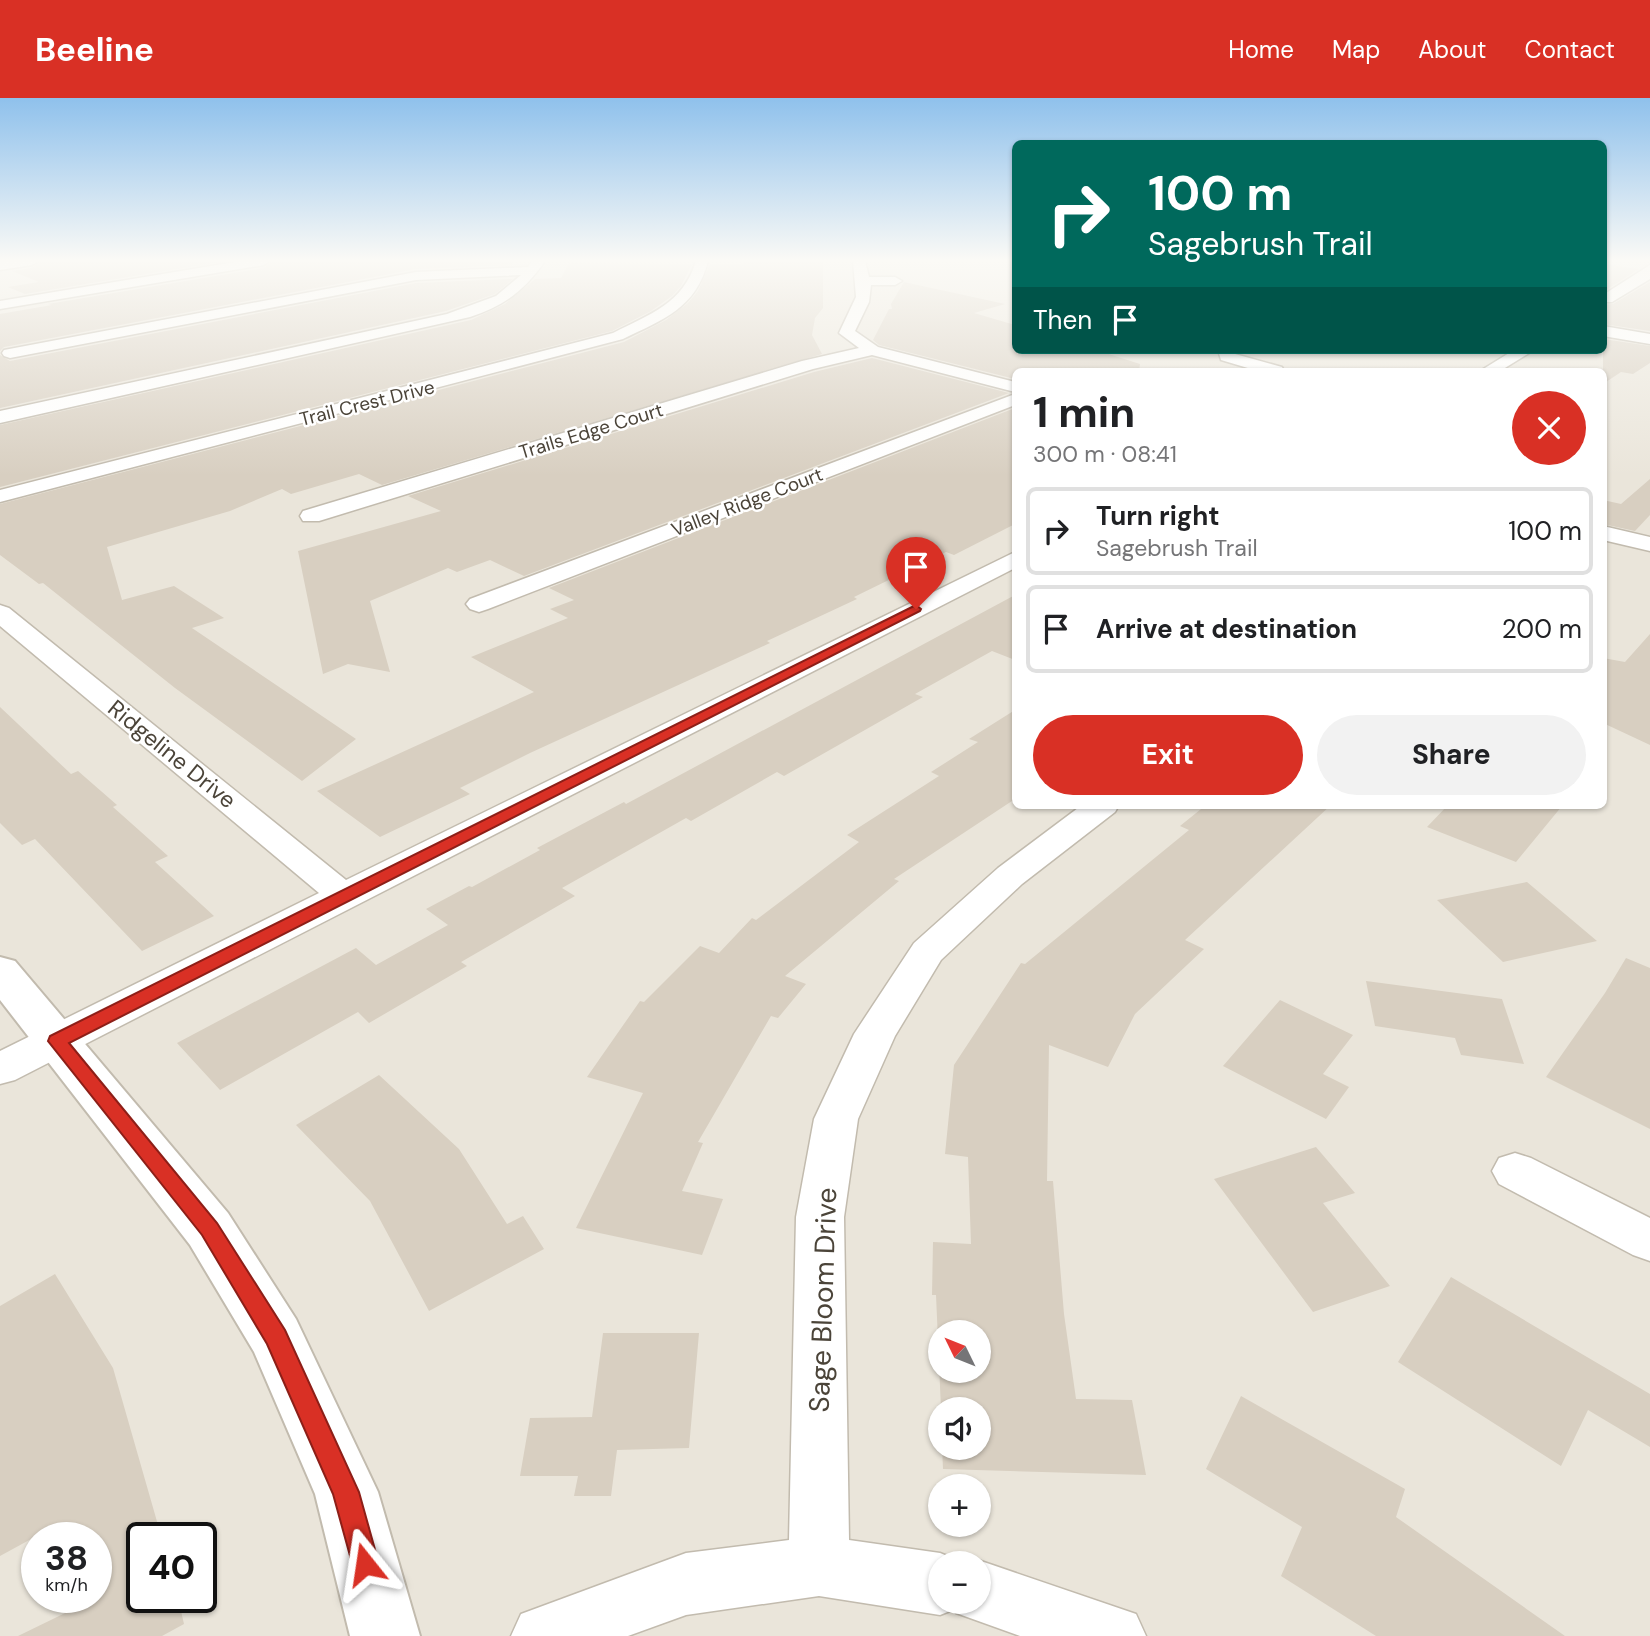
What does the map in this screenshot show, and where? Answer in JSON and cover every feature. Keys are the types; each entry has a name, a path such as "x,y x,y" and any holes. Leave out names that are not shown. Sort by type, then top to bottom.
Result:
{"street":[{"path":"10,353 117,333"},
{"path":"0,416 382,333"},
{"name":"Trail Crest Drive","path":"0,496 624,333"},
{"path":"847,333 872,350 1012,386"},
{"path":"1613,333 1650,339"},
{"name":"Trails Edge Court","path":"311,516 808,365 872,350"},
{"path":"1227,354 1227,357 1266,368"},
{"path":"1493,368 1519,354"},
{"name":"Valley Ridge Court","path":"479,604 1012,400"},
{"path":"1607,534 1650,544"},
{"path":"0,1069 1012,561"},
{"name":"Ridgeline Drive","path":"0,613 344,896"},
{"name":"Sage Bloom Drive","path":"819,1566 820,1217 836,1119 875,1034 927,952 1010,876 1098,809"},
{"path":"0,971 209,1229 276,1337 346,1492 385,1636"},
{"path":"1515,1171 1650,1241"},
{"path":"543,1636 686,1584 819,1566 928,1582"},
{"path":"991,1595 1114,1636"}],"shaded area":[{"path":"0,333 1012,333 1012,354 1607,354 1607,333 1650,333 1650,1636 0,1636"}],"building":[{"path":"0,333 79,333 4,347 0,351"},
{"path":"157,333 346,333 0,408 0,355 10,361"},
{"path":"414,333 605,333 0,487 0,425"},
{"path":"642,333 812,333 822,354 382,485 359,474 291,494 282,489 230,511 107,547 122,600 174,586 224,618 192,628 356,739 302,781 175,688 43,583 39,584 0,555 0,504 624,342"},
{"path":"877,333 1012,333 1012,354 1109,354 1140,364 1139,368 1012,368 1012,378 879,345 873,340"},
{"path":"1607,340 1650,346 1650,363 1633,374 1621,372 1607,381 1607,368 1603,368"},
{"path":"872,358 1009,393 524,576 490,560 457,572 448,568 370,601 390,672 348,664 323,674 298,551 441,511 408,496 814,372"},
{"path":"1012,409 1012,526 954,555 946,552 854,597 857,599 767,641 770,643 530,753 460,788 470,794 380,837 317,791 534,692 471,657 568,618 550,609 574,600 549,588"},
{"path":"1650,479 1650,515 1635,531 1607,525 1607,501 1621,504"},
{"path":"1012,597 1012,659 992,651 915,694 923,697 784,776 777,772 691,821 686,818 562,888 575,896 461,962 467,966 369,1023 358,1012 220,1090 177,1043 356,948 376,965 448,925 426,909 469,886 472,887 540,850 537,848 624,802 626,804"},
{"path":"1650,634 1650,745 1607,725 1607,659 1625,662"},
{"path":"0,707 71,774 78,771 117,805 113,807 168,856 155,862 214,916 142,951 35,839 22,845 0,823"},
{"path":"1012,712 1012,801 894,879 899,881 785,976 806,984 778,1018 771,1016 698,1142 703,1143 682,1191 723,1199 702,1255 576,1228 643,1093 587,1077 640,1001 644,1002 700,946 719,953 752,918 756,920 859,842 847,835 939,776 931,772 978,742 969,739"},
{"path":"1201,809 1327,809 1185,940 1204,949 1135,1014 1108,1067 1049,1045 1047,1181 1053,1181 1064,1314 1076,1399 1132,1400 1146,1475 943,1469 943,1460 991,1460 991,1397 940,1397 940,1383 991,1383 991,1320 937,1320 936,1295 932,1295 933,1242 971,1244 968,1157 945,1154 954,1065 1021,963 1025,964 1189,830 1180,826"},
{"path":"1444,809 1560,809 1516,862 1427,827"},
{"path":"1527,882 1597,941 1503,962 1437,900"},
{"path":"1626,958 1650,968 1650,1129 1546,1077"},
{"path":"1366,981 1502,999 1524,1064 1461,1055 1455,1038 1375,1026"},
{"path":"1280,1000 1353,1035 1323,1074 1349,1087 1326,1119 1223,1066"},
{"path":"379,1075 459,1149 507,1224 523,1216 544,1249 429,1311 370,1201 296,1125"},
{"path":"1316,1147 1355,1193 1323,1203 1390,1286 1313,1312 1214,1179"},
{"path":"55,1274 113,1368 157,1522 126,1522 126,1613 181,1613 184,1624 162,1636 18,1636 65,1613 112,1613 112,1522 21,1522 21,1545 0,1556 0,1306"},
{"path":"1451,1277 1650,1394 1650,1447 1588,1410 1561,1466 1398,1362"},
{"path":"603,1333 699,1333 689,1448 617,1450 611,1496 574,1496 578,1476 520,1476 530,1418 592,1417"},
{"path":"1241,1396 1405,1489 1396,1517 1565,1636 1376,1636 1281,1576 1302,1527 1206,1469"}],"route":[{"path":"365,1564 346,1492 276,1337 209,1229 57,1041 916,609"}]}
